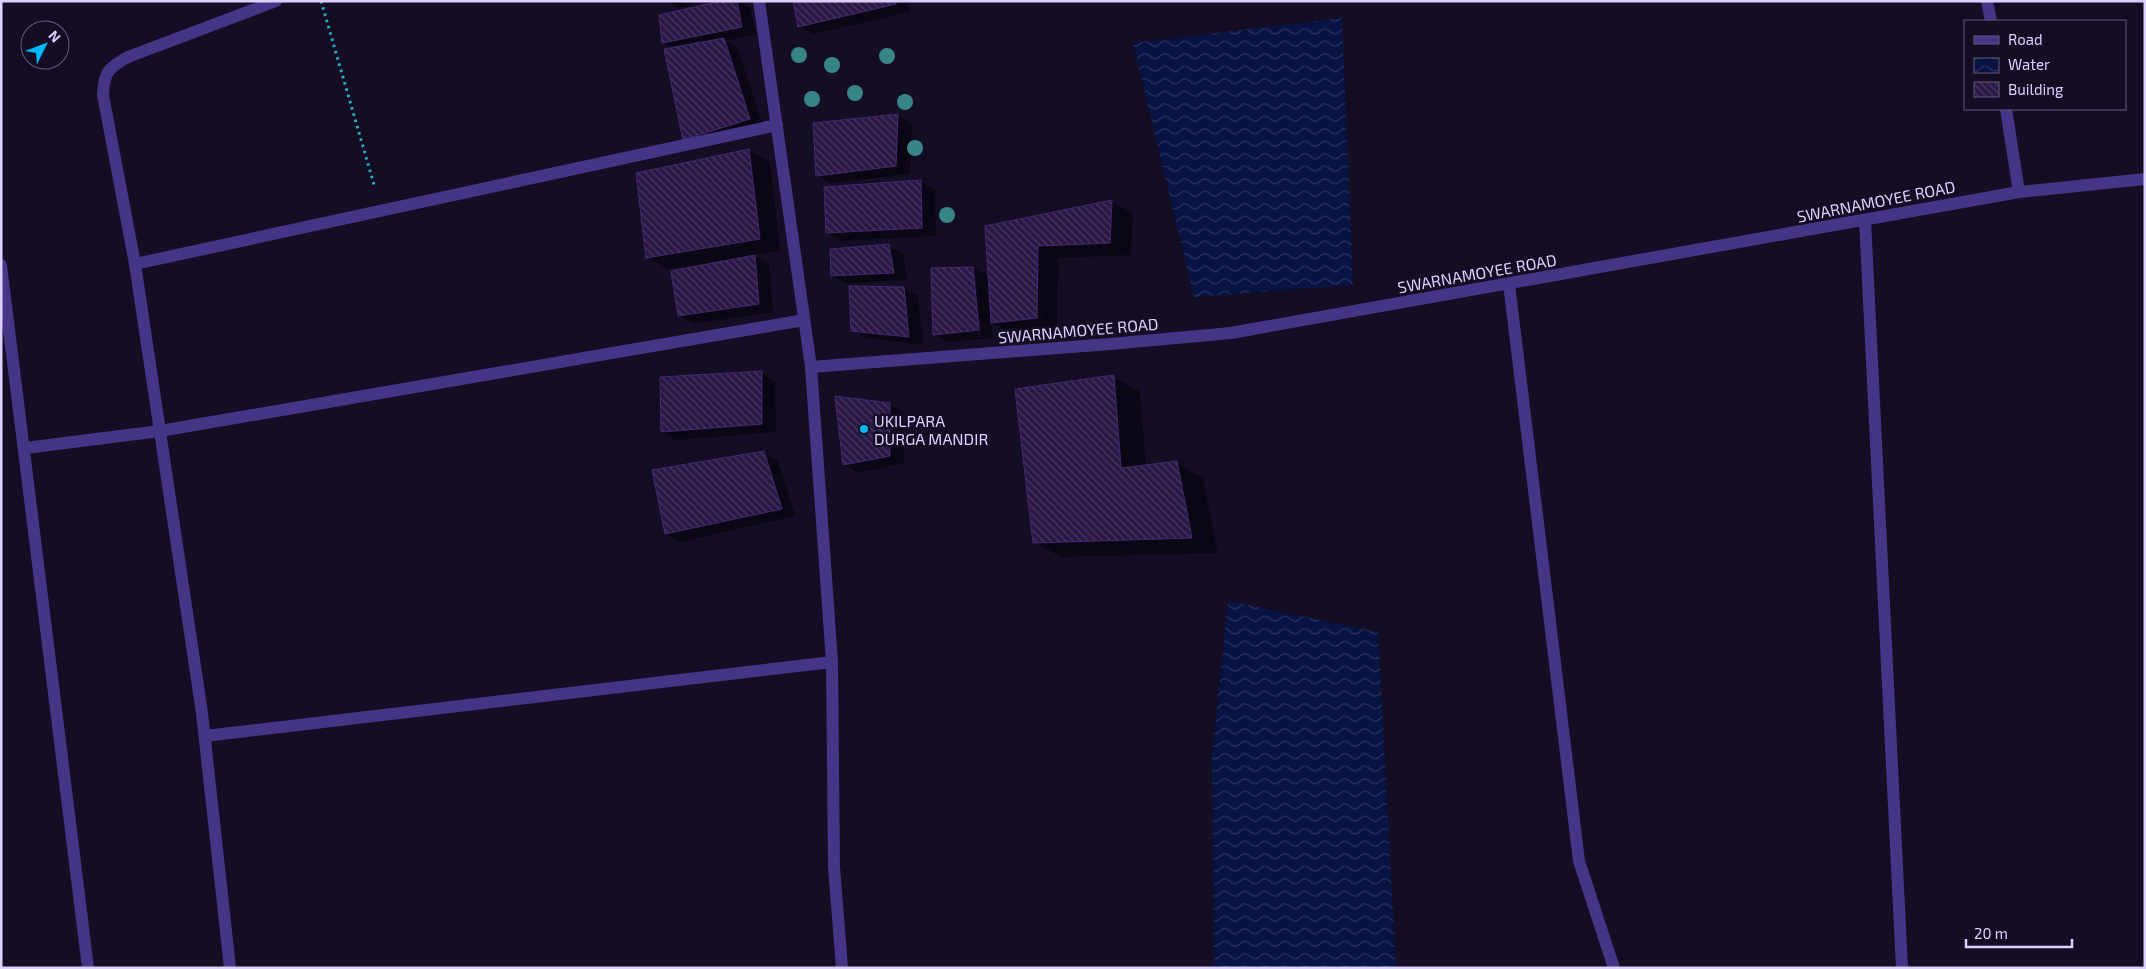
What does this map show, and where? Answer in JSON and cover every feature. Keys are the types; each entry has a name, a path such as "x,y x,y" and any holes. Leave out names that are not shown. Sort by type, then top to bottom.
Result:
{"street":[{"path":"230,968 205,736 135,264 103,95 103,82 107,72 128,57 276,1"},
{"path":"759,1 811,366 832,662 834,867 842,968"},
{"path":"1987,1 1991,20"},
{"path":"2006,110 2019,192"},
{"path":"135,264 777,125"},
{"name":"SWARNAMOYEE ROAD","path":"811,366 1231,333 2019,192 2145,179"},
{"path":"1865,220 1902,968"},
{"path":"1,265 88,968"},
{"path":"1508,284 1578,861 1614,968"},
{"path":"25,448 160,431 804,320"},
{"path":"205,736 832,662"}],"path":[{"path":"322,1 381,211"}],"water":[{"path":"1342,18 1353,285 1194,297 1133,43"},
{"path":"1228,601 1378,632 1396,968 1214,968 1212,756"}],"building":[{"path":"721,1 737,1 742,27 662,43 659,15"},
{"path":"793,1 896,1 896,4 798,27"},
{"path":"724,38 750,119 683,140 664,49"},
{"path":"898,114 896,166 816,176 813,123"},
{"path":"749,149 760,239 646,258 636,173"},
{"path":"921,180 922,228 826,233 824,187"},
{"path":"1112,200 1110,243 1038,246 1037,318 991,323 985,226"},
{"path":"889,244 894,273 831,276 830,249"},
{"path":"755,255 759,304 678,316 671,271"},
{"path":"973,267 979,330 933,335 931,268"},
{"path":"849,286 904,287 909,337 851,331"},
{"path":"762,371 762,424 661,432 660,377"},
{"path":"1114,375 1121,468 1177,461 1192,538 1033,543 1015,389"},
{"name":"UKILPARA DURGA MANDIR","path":"835,396 890,403 890,456 843,465"},
{"path":"764,451 782,509 665,534 652,470"}],"place":[{"name":"UKILPARA DURGA MANDIR","path":"864,429"}]}
